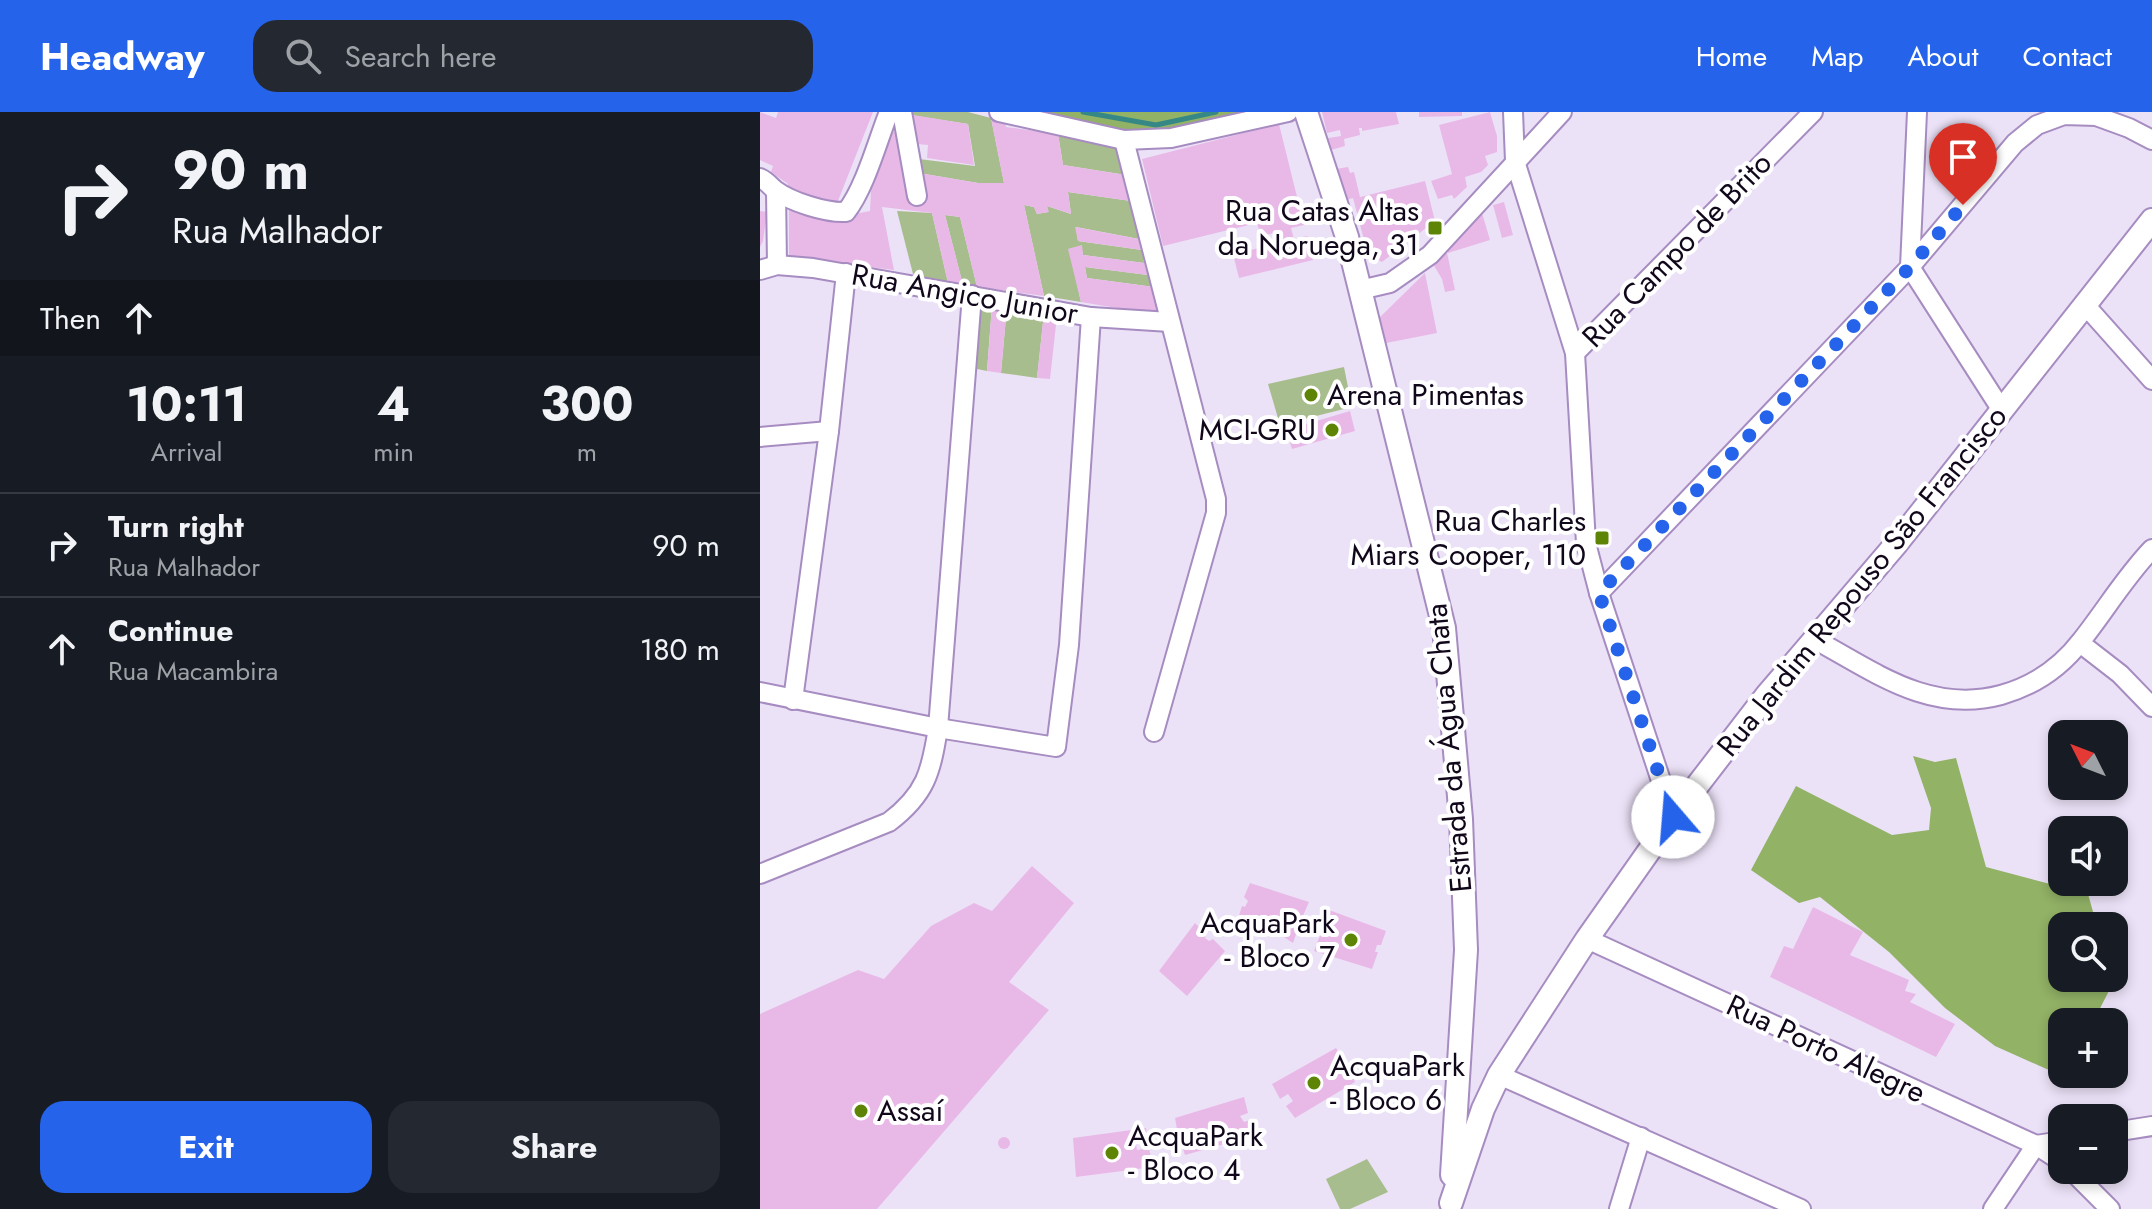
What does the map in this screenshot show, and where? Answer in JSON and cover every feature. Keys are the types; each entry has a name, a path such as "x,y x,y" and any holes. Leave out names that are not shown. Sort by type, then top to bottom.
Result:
{"street":[{"path":"760,178 768,181 776,191 816,208 833,213 846,212 859,195 865,171 889,112"},
{"path":"902,112 917,196"},
{"path":"999,112 1124,140 1184,136 1288,112"},
{"name":"Estrada da Água Chata","path":"1306,112 1347,237 1444,628 1461,819 1466,950 1450,1206"},
{"path":"1513,112 1515,161 1575,353 1586,543 1599,593 1673,817"},
{"path":"1360,290 1390,283 1430,255 1562,112"},
{"name":"Rua Campo de Brito","path":"1575,353 1813,112"},
{"path":"1917,112 1910,267 2001,409"},
{"path":"1599,593 1910,267 2015,143 2037,125 2064,115 2096,116 2152,140"},
{"path":"1124,140 1216,499 1216,513 1154,732"},
{"path":"769,267 776,191"},
{"name":"Rua Jardim Repouso São Francisco","path":"1450,1206 1483,1109 1499,1075 1587,939 1673,817 1767,695 1897,543 2152,220"},
{"name":"Rua Angico Junior","path":"769,267 846,273 1091,317 1170,322"},
{"path":"793,700 829,431 846,273"},
{"path":"760,874 889,822 920,794 931,770 938,728 972,295"},
{"path":"2086,306 2152,380"},
{"path":"760,692 938,728 1056,747 1069,645 1091,317"},
{"path":"760,437 829,431"},
{"path":"1814,639 1897,685 1931,697 1957,701 1986,699 2016,691 2047,674 2080,643 2119,588 2152,549"},
{"path":"2080,643 2120,674 2152,707"},
{"name":"Rua Porto Alegre","path":"1587,939 2048,1153"},
{"path":"1499,1075 1801,1209"},
{"path":"2128,1130 2152,1126"},
{"path":"1619,1209 1641,1137"},
{"path":"1993,1209 2036,1145 2048,1143"},
{"path":"2085,1184 2110,1209"}],"green space":[{"path":"911,112 968,112 991,118 1004,183 978,183 919,173 919,159 975,166 968,124 910,115"},
{"path":"1023,112 1272,112 1150,135 1108,130"},
{"path":"1058,134 1121,146 1126,175 1063,165"},
{"path":"1068,192 1131,201 1139,239 1076,227 1078,241 1142,250 1144,263 1083,255 1081,246 1069,249 1081,302 1044,296 1024,205 1034,207 1037,214 1048,212 1047,206 1071,214"},
{"path":"897,211 932,213 948,283 913,274"},
{"path":"945,215 960,217 977,287 963,285"},
{"path":"1085,267 1148,275 1154,287 1087,278"},
{"path":"979,305 992,305 987,371 977,369"},
{"path":"1007,306 1044,313 1037,378 1001,373"},
{"name":"Arena Pimentas","path":"1344,367 1352,407 1280,425 1268,384"},
{"path":"1913,756 1935,762 1956,758 1986,867 2048,883 2048,896 2089,896 2093,912 2048,912 2048,992 2108,992 2100,1008 2048,1008 2048,1070 1995,1046 1945,1008 1889,952 1820,897 1799,903 1751,870 1796,786 1892,835 1929,830 1931,808"},
{"path":"1367,1159 1388,1192 1350,1209 1340,1209 1326,1179"}],"building":[{"path":"760,112 776,118 778,112 873,112 836,206 787,187 788,184 771,172 773,166 760,160"},
{"path":"1322,112 1396,112 1399,124 1362,131 1359,128 1360,135 1344,139 1345,146 1331,150 1328,138 1341,136 1340,130 1327,133"},
{"path":"1419,112 1462,112 1462,116 1419,117"},
{"path":"1490,112 1497,136 1497,152 1485,156 1488,165 1481,172 1465,177 1467,187 1454,199 1452,195 1438,199 1431,181 1452,174 1439,125"},
{"path":"913,115 968,124 974,165 927,158 928,145 917,144"},
{"path":"991,118 1005,120 1006,127 1058,134 1063,165 1126,175 1131,201 1068,192 1071,214 1047,206 1049,212 1037,214 1034,207 1024,205 1044,296 977,287 960,217 945,215 963,285 948,283 932,213 882,207 894,270 789,257 789,209 839,222 855,219 854,214 870,211 871,190 891,130 898,134 919,173 978,183 1004,183"},
{"path":"1279,124 1304,225 1291,228 1294,239 1307,236 1313,260 1239,278 1233,254 1276,244 1274,233 1261,236 1257,223 1163,246 1142,159"},
{"path":"1348,167 1350,173 1354,172 1360,197 1425,181 1435,221 1382,262 1368,255 1353,198 1343,201 1336,169"},
{"path":"1504,202 1513,235 1502,238 1493,205"},
{"path":"760,211 767,212 760,247"},
{"path":"1482,213 1490,240 1448,253 1447,246 1470,218"},
{"path":"1075,227 1139,239 1142,250 1078,241"},
{"path":"1082,245 1083,255 1144,263 1148,275 1085,267 1087,278 1154,287 1158,315 1081,302 1068,249"},
{"path":"1446,248 1455,290 1445,292 1433,264"},
{"path":"1425,273 1437,333 1381,344 1376,321"},
{"path":"992,305 1007,306 1001,373 987,371"},
{"path":"1044,313 1057,316 1050,379 1037,378"},
{"path":"1350,411 1355,431 1292,449 1286,430"},
{"name":"Assaí","path":"1032,866 1074,903 1009,982 1049,1010 877,1209 760,1209 760,1014 858,970 884,979 931,926 974,903 992,911"},
{"path":"1250,883 1309,902 1302,918 1298,918 1296,924 1299,926 1293,943 1284,937 1237,922 1242,906 1245,907 1248,901 1244,897"},
{"path":"1813,907 1863,932 1850,955 1909,980 1905,991 1916,994 1910,1002 1955,1024 1936,1057 1770,977 1784,946 1793,949"},
{"name":"AcquaPark - Bloco 7","path":"1329,910 1386,931 1381,945 1377,945 1375,952 1378,952 1372,969 1314,951 1321,933 1325,935 1328,928 1323,925"},
{"path":"1195,923 1206,934 1205,938 1209,941 1213,939 1225,951 1187,996 1159,971"},
{"name":"AcquaPark - Bloco 6","path":"1336,1048 1344,1062 1337,1067 1342,1073 1350,1070 1355,1082 1295,1118 1286,1106 1293,1101 1288,1094 1280,1099 1272,1084"},
{"path":"1244,1097 1248,1113 1240,1116 1244,1122 1251,1120 1257,1135 1185,1155 1181,1143 1188,1139 1187,1132 1178,1135 1175,1118"},
{"name":"AcquaPark - Bloco 4","path":"1146,1128 1148,1141 1136,1144 1137,1150 1149,1148 1153,1167 1076,1177 1073,1138"},
{"path":"1004,1137 1010,1143 1004,1149 998,1143"}],"waterway":[{"path":"1083,112 1156,125 1216,112"}],"place":[{"name":"Rua Catas Altas da Noruega, 31","path":"1435,228"},
{"name":"Arena Pimentas","path":"1311,395"},
{"name":"MCI-GRU","path":"1332,430"},
{"name":"Rua Charles Miars Cooper, 110","path":"1602,538"},
{"name":"AcquaPark - Bloco 7","path":"1351,940"},
{"name":"AcquaPark - Bloco 6","path":"1314,1083"},
{"name":"Assaí","path":"861,1111"},
{"name":"AcquaPark - Bloco 4","path":"1112,1153"}],"route":[{"path":"1673,817 1599,593 1910,267 1963,205"}]}
